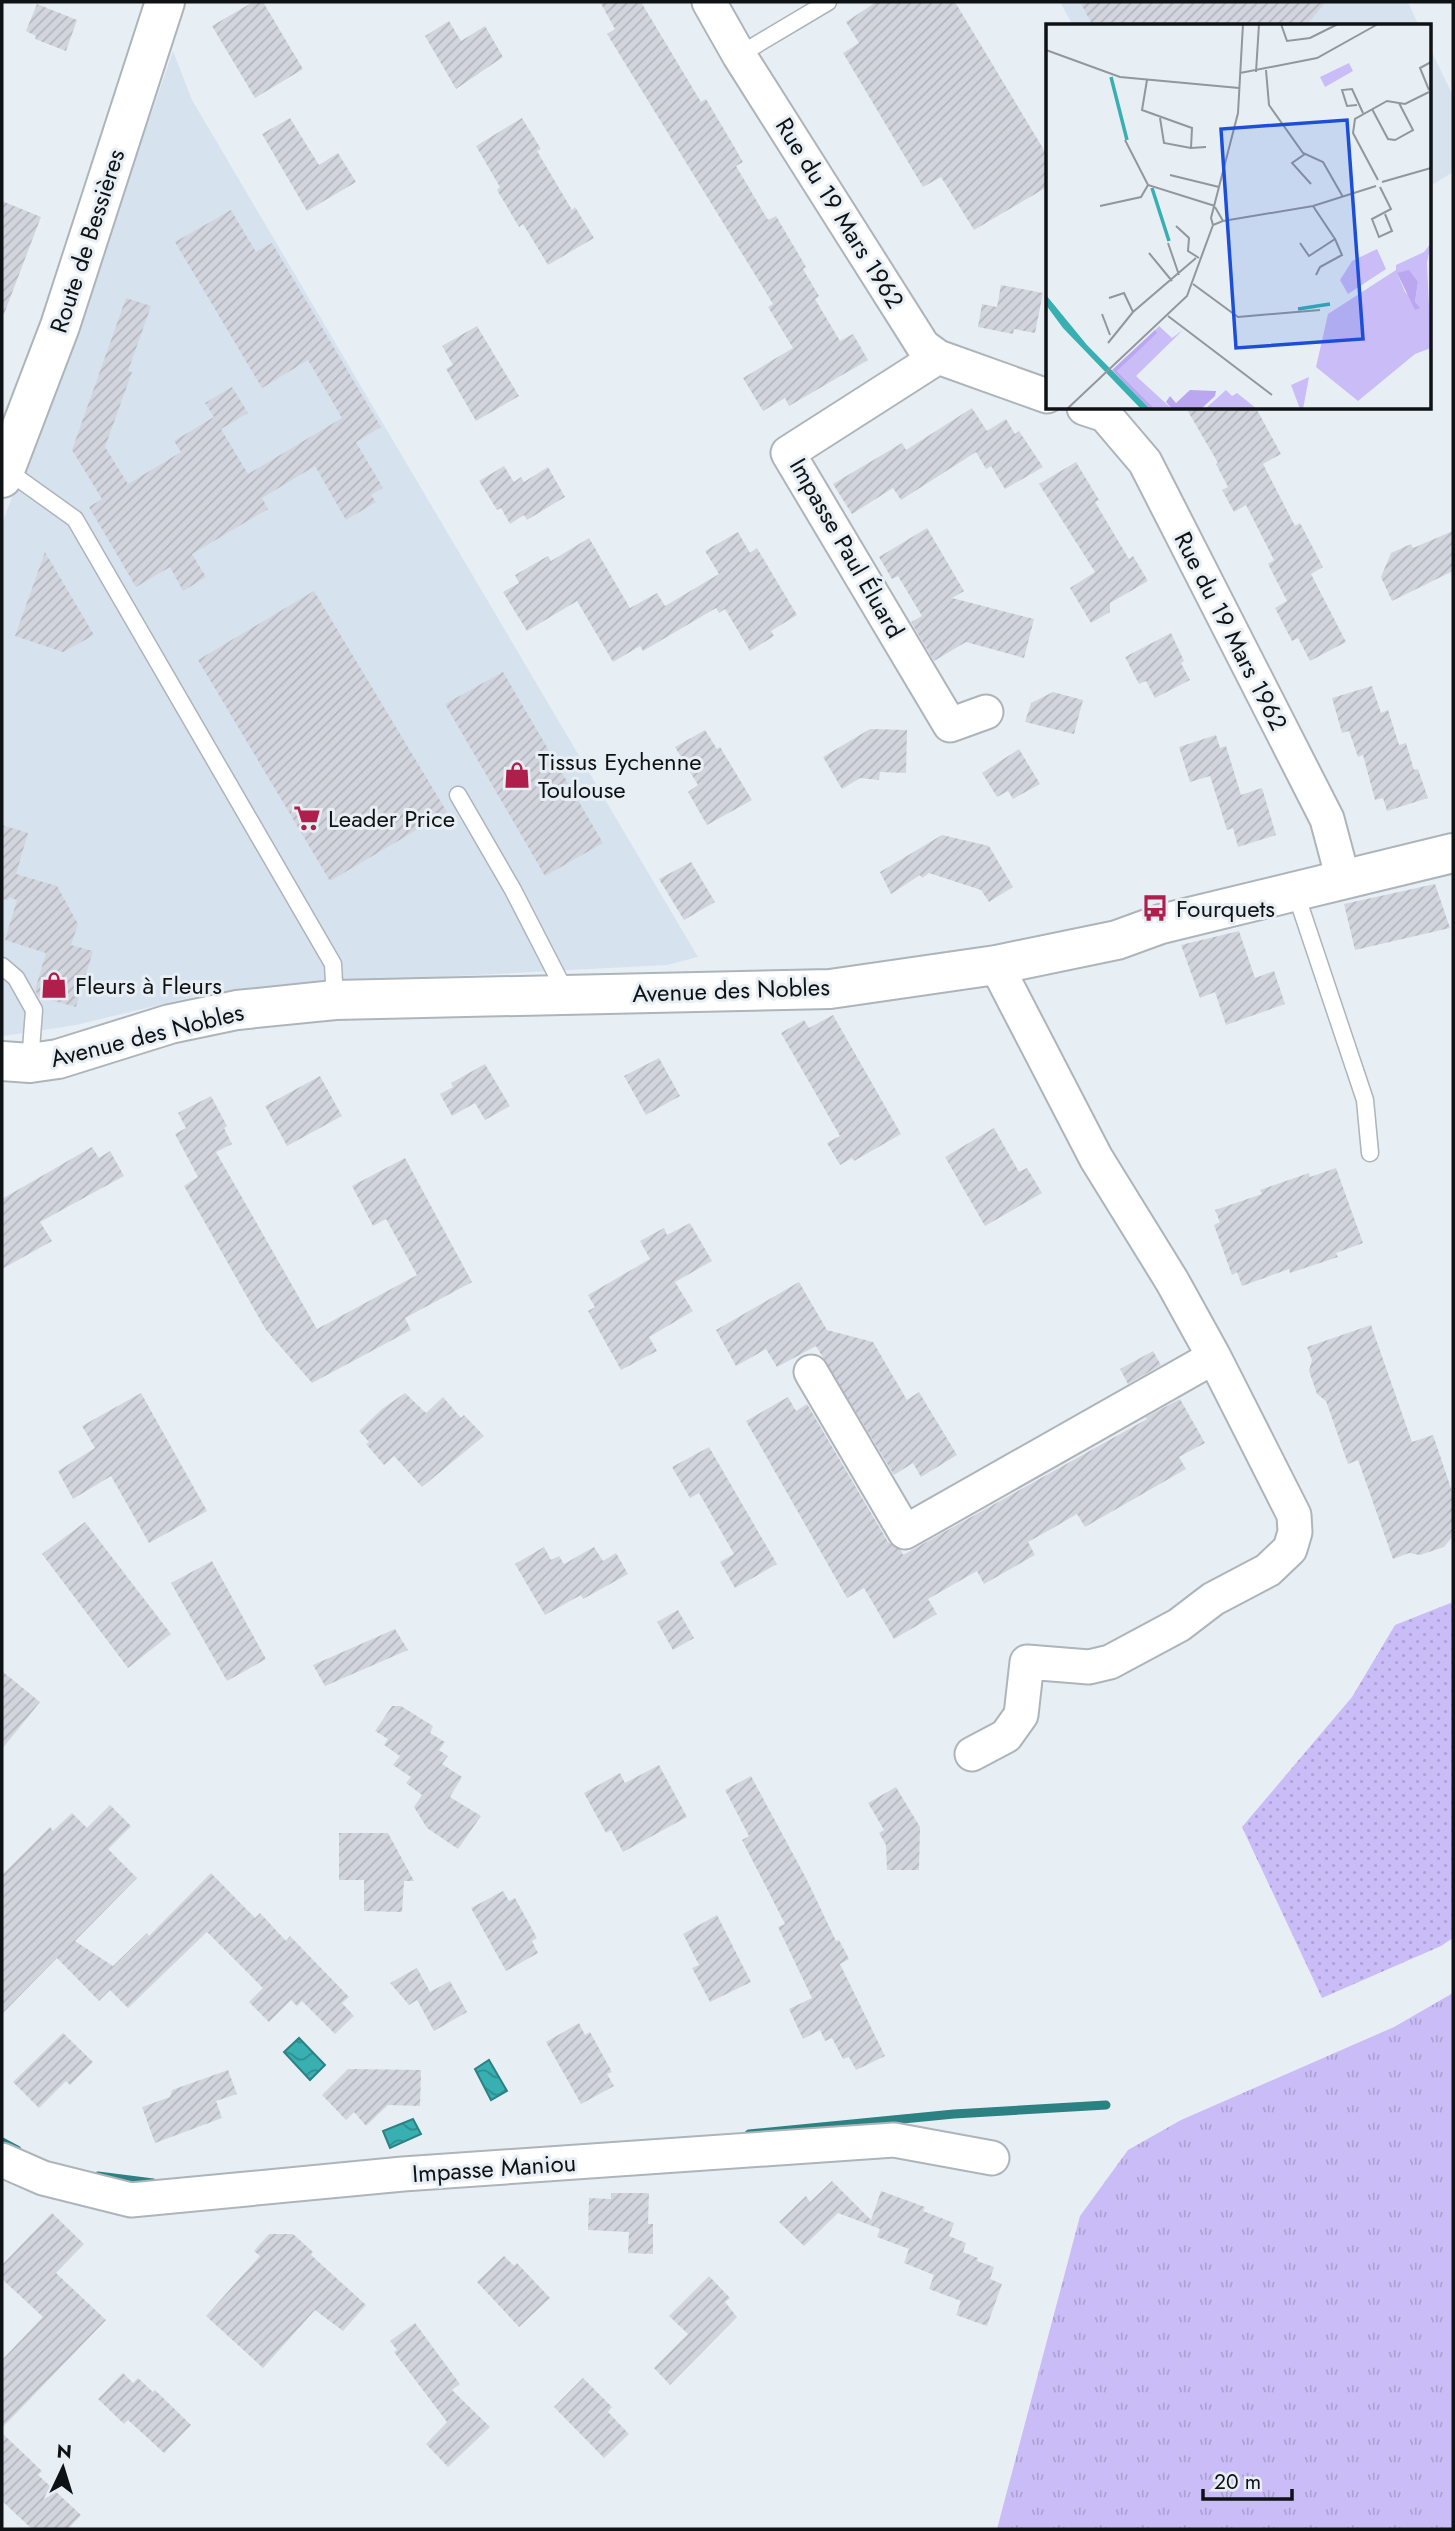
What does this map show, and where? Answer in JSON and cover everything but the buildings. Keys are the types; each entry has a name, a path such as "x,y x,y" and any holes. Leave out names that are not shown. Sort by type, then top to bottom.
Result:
{"street":[{"name":"Route de Bessières","path":"3,473 60,326 165,2"},
{"name":"Rue du 19 Mars 1962","path":"709,2 739,55 923,346 938,358 1046,396"},
{"name":"Impasse Paul Éluard","path":"938,358 788,453 950,725 986,712"},
{"name":"Rue du 19 Mars 1962","path":"1090,410 1105,415 1145,462 1327,819 1343,879"},
{"name":"Avenue des Nobles","path":"16,1062 58,1059 170,1024 237,1010 335,1000 830,989 996,965 1117,940 1161,924 1453,853"},
{"path":"972,1754 1006,1736 1021,1715 1027,1662 1089,1667 1111,1662 1178,1625 1213,1598 1268,1570 1290,1549 1294,1532 1294,1515 1214,1357 1172,1281 1096,1158 996,965"},
{"path":"811,1372 905,1532 1214,1357"},
{"name":"Impasse Maniou","path":"2,2160 43,2178 131,2200 404,2174 894,2140 992,2158"}],"lane":[{"path":"739,55 828,2"},
{"path":"3,473 75,519 333,964 335,1000"},
{"path":"458,795 513,890 567,995"},
{"path":"1295,891 1365,1100 1370,1153"},
{"path":"2,966 16,978 34,1010 16,1062"}],"shaded area":[{"path":"1060,2 1408,2 1418,24 1072,24"},
{"path":"1430,48 1453,96 1453,172 1430,186"},
{"path":"173,51 192,100 698,957 667,965 378,980 196,996 76,1025 2,1035 2,524"}],"green space":[{"path":"1453,1602 1453,1938 1441,1946 1322,1998 1242,1827 1352,1697 1395,1625"},
{"path":"1453,1993 1453,2529 997,2529 1080,2216 1128,2150 1181,2120 1394,2027"}],"water":[{"path":"299,2038 325,2065 310,2080 284,2052"},
{"path":"489,2060 507,2091 491,2100 475,2069"},
{"path":"413,2119 421,2134 390,2148 383,2131"}],"waterway":[{"path":"749,2134 954,2114 1106,2105"},
{"path":"2,2142 17,2150"},
{"path":"98,2176 153,2183"}],"place":[{"name":"Tissus Eychenne Toulouse","path":"517,775"},
{"name":"Leader Price","path":"307,818"},
{"name":"Fourquets","path":"1155,908"},
{"name":"Fleurs à Fleurs","path":"54,985"}]}
